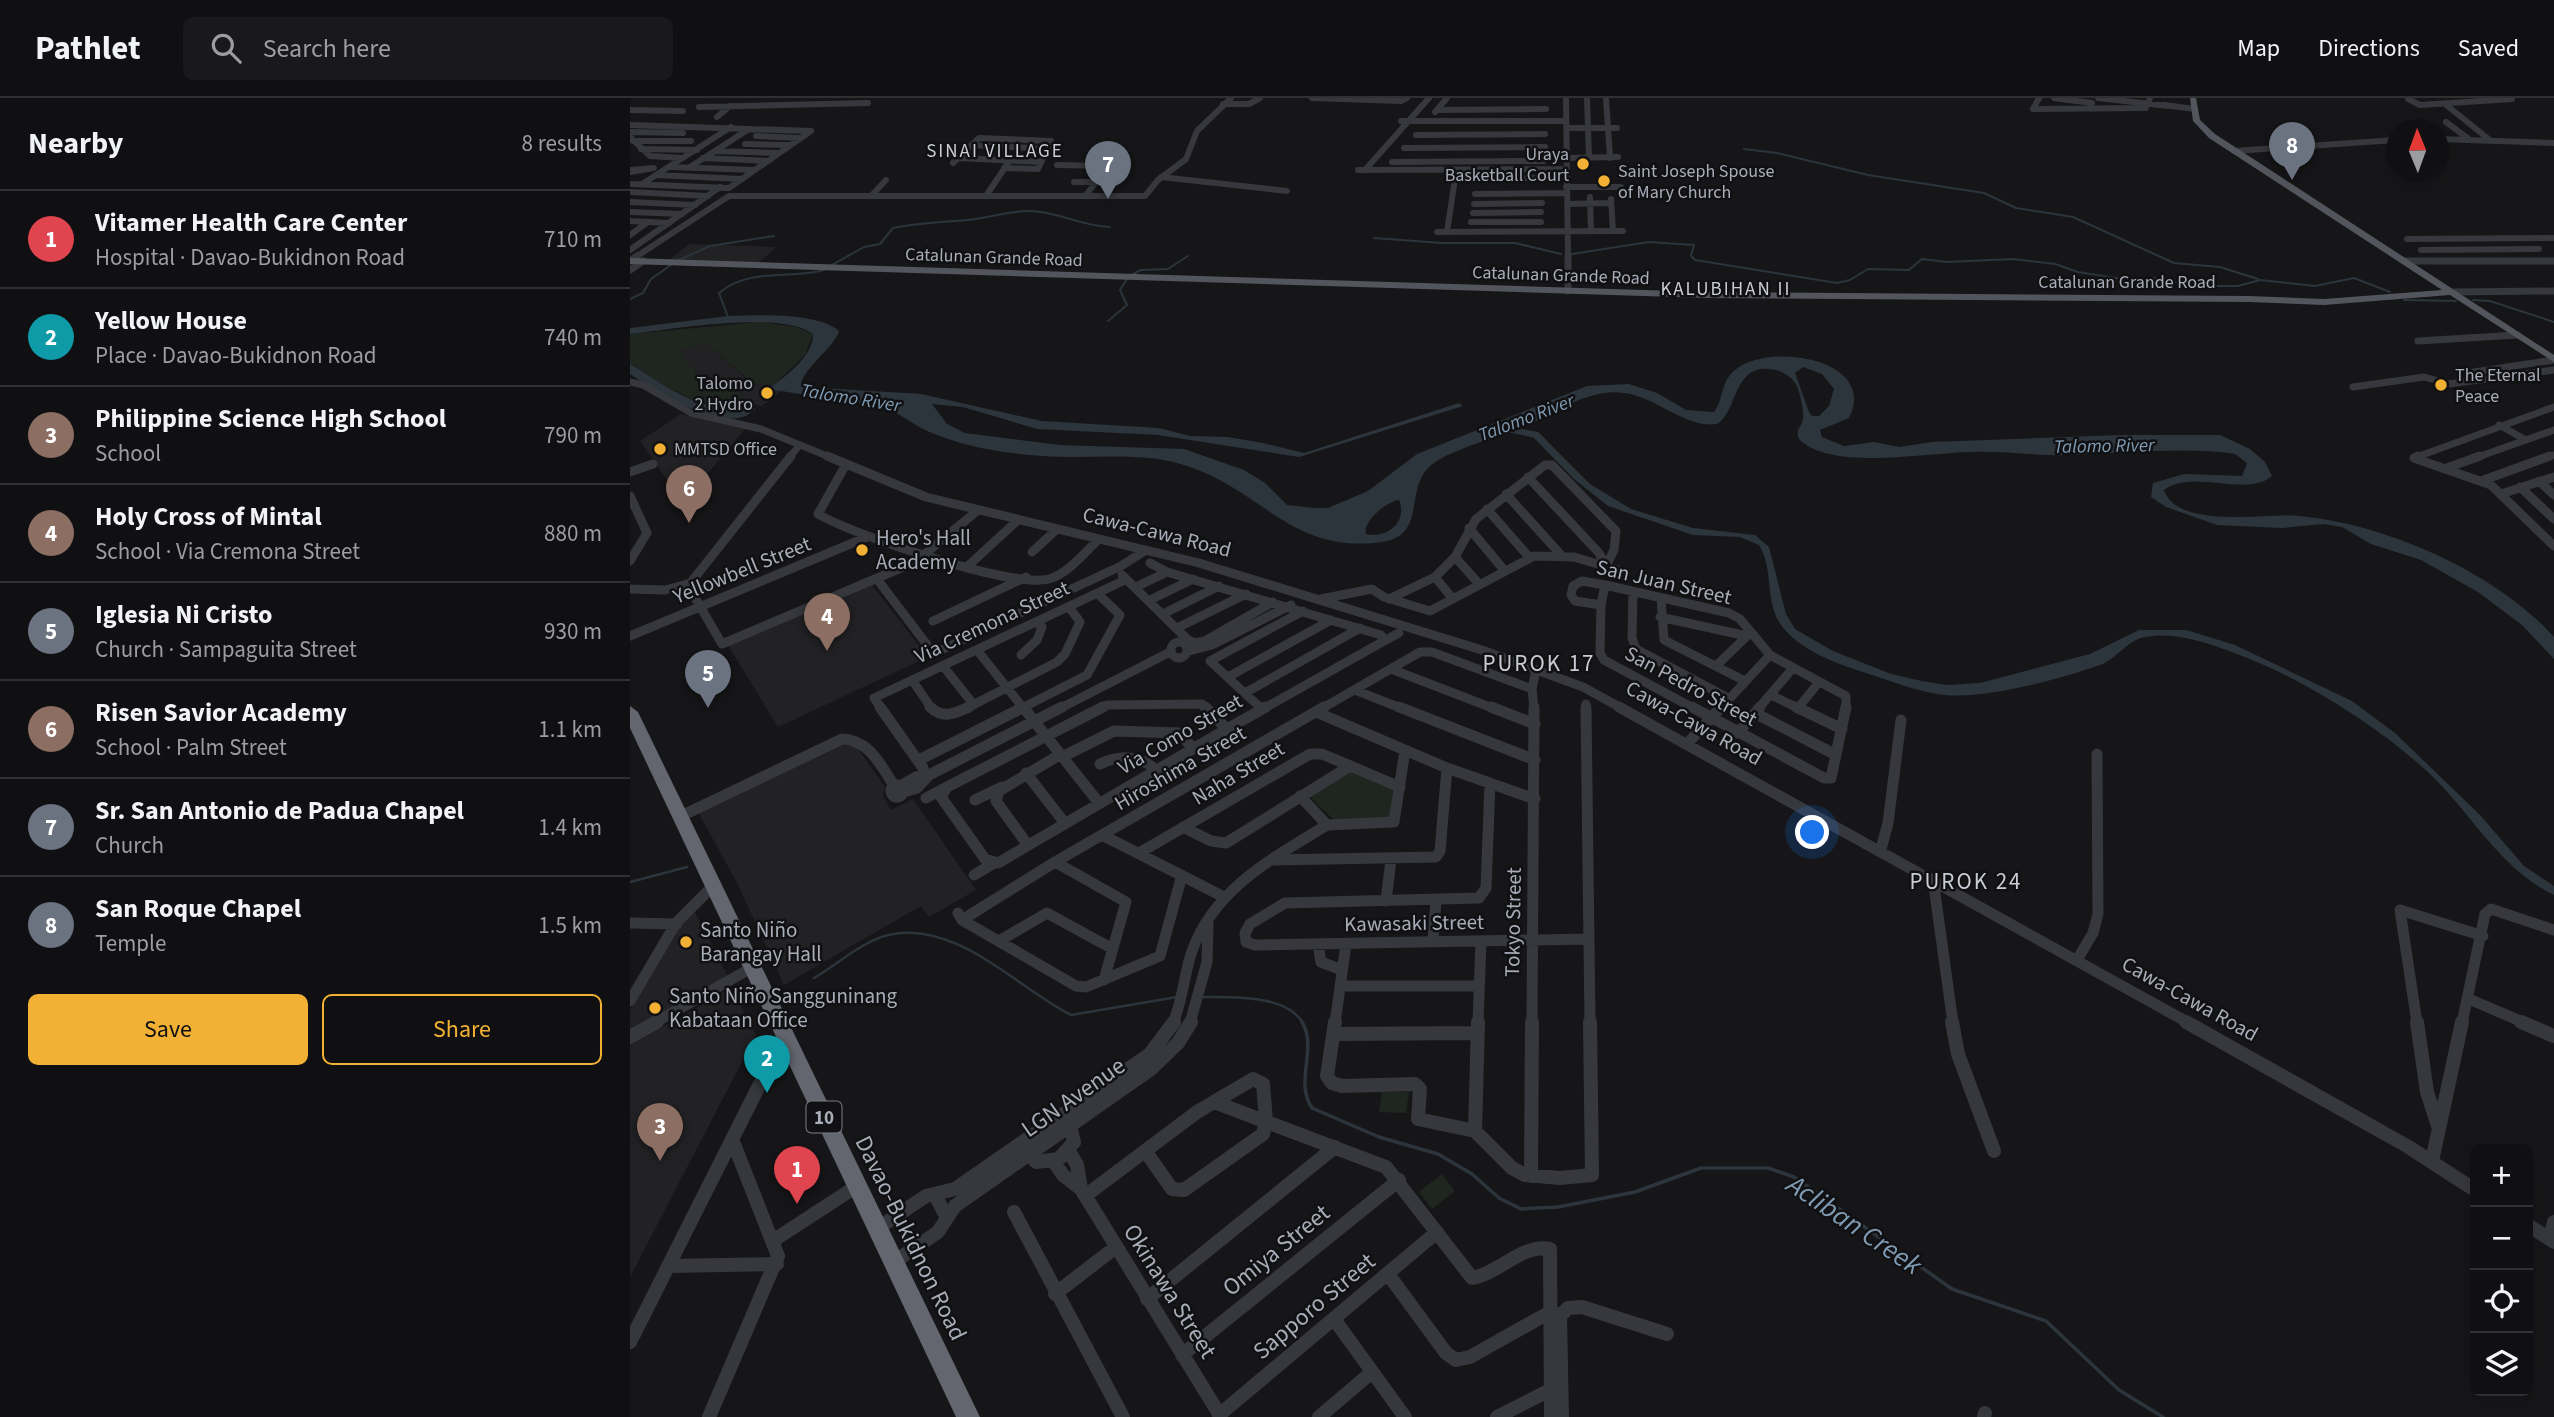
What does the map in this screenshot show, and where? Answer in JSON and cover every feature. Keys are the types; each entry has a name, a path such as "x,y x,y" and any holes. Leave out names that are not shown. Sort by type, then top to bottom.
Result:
{"highway":[{"name":"10","path":"630,712 679,817"},
{"name":"Davao-Bukidnon Road","path":"679,817 968,1417"}],"main road":[{"path":"2193,98 2199,125 2554,360"},
{"name":"Catalunan Grande Road","path":"630,261 1565,291 2317,302 2453,292"}],"street":[{"path":"802,105 809,98"},
{"path":"630,261 725,196 1145,196 1161,177 1185,159 1197,131 1231,98"},
{"path":"1223,104 1249,104 1260,98"},
{"path":"1429,98 1361,170 1566,169"},
{"path":"1565,291 1566,98"},
{"path":"1587,98 1589,158"},
{"path":"1606,98 1610,158"},
{"path":"2039,98 2033,108 2146,108 2149,103"},
{"path":"2050,109 2055,98 2126,108"},
{"path":"2098,98 2194,109"},
{"path":"2435,98 2407,100 2418,105 2510,98"},
{"path":"2468,98 2474,102"},
{"path":"1312,99 1405,99"},
{"path":"2069,108 2073,100"},
{"path":"1385,170 1445,101 1545,131"},
{"path":"699,107 868,103"},
{"path":"2445,104 2491,141"},
{"path":"717,117 730,106"},
{"path":"739,117 752,106"},
{"path":"630,110 683,111"},
{"path":"1437,110 1545,131"},
{"path":"1432,115 1545,131"},
{"path":"1405,121 1545,131"},
{"path":"2449,124 2470,140"},
{"path":"630,125 811,131 729,188 630,184"},
{"path":"1392,162 1566,125 1617,128"},
{"path":"672,141 695,126"},
{"path":"678,149 714,127"},
{"path":"642,184 655,172 669,167 732,127"},
{"path":"690,167 750,128"},
{"path":"1421,128 1545,131"},
{"path":"733,151 767,129"},
{"path":"1416,135 1545,131"},
{"path":"1410,141 1545,131"},
{"path":"1404,148 1545,131"},
{"path":"1398,155 1545,131"},
{"path":"1541,232 1542,203 1538,178 1545,131"},
{"path":"631,136 683,134"},
{"path":"631,136 691,141"},
{"path":"631,136 641,149 653,157 684,158"},
{"path":"756,136 801,138"},
{"path":"979,138 1023,140 1051,141 1041,162 1006,165 959,158 979,138"},
{"path":"2449,139 2554,143"},
{"path":"986,196 1023,140"},
{"path":"2234,150 2386,141"},
{"path":"745,144 790,145"},
{"path":"972,145 1046,152"},
{"path":"641,149 696,150"},
{"path":"965,152 1016,150"},
{"path":"715,151 779,153"},
{"path":"1566,158 1618,158"},
{"path":"703,159 768,161"},
{"path":"1057,165 1109,166 1085,196"},
{"path":"669,167 755,170"},
{"path":"1447,232 1457,170"},
{"path":"630,171 742,179"},
{"path":"1076,172 1103,173"},
{"path":"1161,177 1287,191"},
{"path":"1517,194 1518,178"},
{"path":"1455,179 1538,178"},
{"path":"1470,232 1477,179"},
{"path":"1494,194 1496,179"},
{"path":"872,195 886,180"},
{"path":"1074,182 1096,182"},
{"path":"630,250 720,187"},
{"path":"1590,187 1591,231"},
{"path":"1475,194 1539,194 1590,187 1621,187"},
{"path":"1610,187 1614,231"},
{"path":"630,192 708,196"},
{"path":"630,202 695,205"},
{"path":"1474,204 1542,203"},
{"path":"1566,204 1611,203"},
{"path":"630,212 682,214"},
{"path":"1473,212 1541,212"},
{"path":"630,222 668,223"},
{"path":"631,233 648,222"},
{"path":"1471,222 1541,222"},
{"path":"1437,232 1623,231"},
{"path":"2439,261 2407,239 2554,237"},
{"path":"2524,238 2553,261"},
{"path":"2421,250 2539,249"},
{"path":"630,270 643,261"},
{"path":"2405,262 2553,261"},
{"path":"2453,292 2554,292"},
{"path":"2418,341 2517,335"},
{"path":"2474,372 2554,360"},
{"path":"2353,387 2424,377 2449,389 2554,370"},
{"name":"Cawa-Cawa Road","path":"630,382 643,385 691,413 761,429 797,447 926,497 1146,550 1307,595 1536,670 1599,695 1933,878 2432,1161 2470,1187"},
{"path":"2554,407 2414,456 2419,461 2481,481 2501,494 2554,546"},
{"path":"2499,425 2526,440"},
{"path":"2444,469 2554,430"},
{"path":"630,589 665,590 691,583 797,447"},
{"path":"2481,481 2554,455"},
{"path":"630,472 653,464"},
{"path":"1389,599 1435,577 1455,557 1469,528 1487,509 1543,465 1552,466 1616,531 1614,550 1606,566"},
{"path":"845,466 818,514 867,537 927,555 1046,580 1056,577 1099,539"},
{"path":"1528,477 1599,553 1606,566"},
{"path":"2501,494 2554,477"},
{"path":"2539,481 2554,495"},
{"path":"2520,487 2554,519"},
{"path":"1506,494 1561,555"},
{"path":"630,496 647,528 630,561"},
{"path":"1487,509 1528,557"},
{"path":"691,583 722,644 877,579 927,555 977,511"},
{"path":"969,565 1018,520"},
{"path":"1469,528 1504,570"},
{"path":"1032,552 1057,529"},
{"name":"Yellowbell Street","path":"630,636 867,537"},
{"path":"877,579 935,651 1121,566 1146,550"},
{"path":"1320,599 1376,589 1389,599 1430,611 1528,557 1561,555 1618,570"},
{"path":"1455,557 1480,585"},
{"path":"1150,563 1167,572 1360,628 1384,640"},
{"path":"1119,571 1125,580 1136,587 1177,628 1192,647"},
{"path":"1136,587 1167,572"},
{"path":"933,621 1026,577"},
{"path":"1435,577 1454,599"},
{"path":"1150,600 1193,579"},
{"name":"Via Cremona Street","path":"924,768 874,698 1125,580"},
{"name":"San Juan Street","path":"1601,605 1575,601 1572,589 1578,582 1605,585 1735,615 1748,635 1770,655 1847,697 1842,730"},
{"name":"San Pedro Street","path":"1605,585 1601,605 1600,653 1604,660 1828,779 1836,755"},
{"path":"1163,614 1219,586"},
{"path":"1633,592 1632,638 1636,649 1728,698"},
{"path":"679,817 842,738 854,738 862,742 900,788 917,788 924,768 1091,671 1120,613 1097,593"},
{"path":"1177,628 1246,594"},
{"path":"924,768 1033,721 1181,644 1192,647 1212,645 1307,595"},
{"path":"1661,598 1660,617 1664,640 1745,681"},
{"path":"1192,647 1273,602"},
{"path":"912,680 940,717 949,717 1052,666 1065,654 1080,622 1069,607"},
{"path":"1262,709 1210,661 1303,611"},
{"path":"1660,617 1748,635"},
{"path":"1228,677 1331,620"},
{"path":"1021,655 1034,646 1041,636 1042,628 1036,622"},
{"path":"1245,693 1360,628"},
{"name":"Via Como Street","path":"974,875 1155,769 1399,633"},
{"path":"1716,666 1748,635"},
{"path":"977,650 1100,803"},
{"name":"Hiroshima Street","path":"999,941 960,916 1420,652 1432,652 1532,689"},
{"path":"1684,742 1770,655"},
{"path":"943,666 974,705"},
{"path":"1738,733 1793,668"},
{"path":"1391,669 1535,724"},
{"name":"Tokyo Street","path":"1531,1176 1531,941 1535,799 1532,689 1536,670"},
{"path":"1798,708 1819,682"},
{"path":"1355,690 1535,760"},
{"path":"1755,713 1836,755 1842,730 1771,695"},
{"path":"926,798 1100,708 1117,703 1202,704 1227,729"},
{"path":"1346,944 1327,1076 1332,1083 1342,1086 1415,1084 1420,1089 1418,1119 1475,1131 1512,1168 1531,1176 1583,1178 1592,1174 1586,704"},
{"path":"1316,712 1447,768 1535,799"},
{"path":"1881,849 1888,823 1901,720"},
{"path":"975,800 1063,755 1121,730 1172,731 1184,736 1193,748"},
{"path":"1300,796 1327,825 1394,822 1405,750"},
{"name":"Naha Street","path":"1139,853 1304,756 1322,754 1400,786"},
{"path":"2077,960 2093,933 2098,914 2097,754"},
{"path":"1100,764 1112,759 1143,760 1155,769"},
{"path":"1183,827 1212,841 1226,843 1350,766"},
{"path":"1272,860 1391,860 1436,857 1440,850 1447,768"},
{"path":"1026,773 1064,822"},
{"path":"1391,860 1386,901 1473,900 1483,896 1486,888 1490,783"},
{"path":"951,786 941,797 985,859 996,863"},
{"path":"1002,787 996,801 1027,844"},
{"name":"LGN Avenue","path":"1183,1022 1195,946 1222,896 1327,825"},
{"path":"1102,835 1222,896"},
{"path":"1055,862 1126,902 1104,980"},
{"path":"1111,948 1047,913 1039,915 999,941 1076,986 1086,987 1160,956 1182,876"},
{"path":"1933,878 1943,966 1958,1054 1994,1151"},
{"path":"630,1001 677,924 696,898 713,886"},
{"path":"1433,942 1436,900"},
{"name":"Kawasaki Street","path":"1386,901 1285,903 1256,918 1246,929 1244,937 1249,944 1255,945 1588,939"},
{"path":"2432,1161 2483,936 2485,914 2491,909 2554,930"},
{"path":"2439,1129 2427,1093 2400,911 2483,936"},
{"path":"630,923 677,924"},
{"name":"LGN Avenue","path":"894,1262 938,1232 955,1206 1025,1150 1134,1075 1150,1054 1183,1022 1209,946 1208,923"},
{"path":"1475,1131 1478,986 1482,941"},
{"path":"1318,944 1321,962 1342,970"},
{"path":"630,1037 753,967"},
{"path":"1340,986 1478,986"},
{"path":"2469,999 2554,1036"},
{"path":"1333,1034 1477,1033"},
{"path":"630,1342 768,1069 792,1050"},
{"path":"1083,1193 1146,1152 1243,1082 1258,1080 1265,1088 1266,1121 1259,1138 1184,1190 1172,1189 1146,1152"},
{"path":"1214,1102 1377,1162 1399,1180 1468,1275 1476,1278 1537,1248 1547,1247 1552,1259 1552,1417"},
{"path":"1025,1150 1036,1162 1054,1161 1069,1151 1074,1142 1068,1120"},
{"path":"709,1417 777,1264 774,1240 732,1139"},
{"path":"1147,1299 1335,1147"},
{"name":"LGN Avenue","path":"878,1228 921,1199 955,1189 1025,1150"},
{"path":"1069,1151 1077,1165 1083,1193"},
{"path":"1054,1161 1063,1175 1083,1193"},
{"name":"Omiya Street","path":"1182,1355 1399,1180"},
{"path":"774,1240 858,1186"},
{"name":"Okinawa Street","path":"1083,1193 1220,1416"},
{"path":"935,1195 947,1217"},
{"path":"1014,1212 1055,1294 1123,1417"},
{"path":"2533,1228 2552,1241 2554,1223"},
{"name":"Sapporo Street","path":"1220,1416 1437,1232"},
{"path":"1055,1294 1116,1247"},
{"path":"668,1266 777,1264"},
{"path":"1388,1274 1446,1353 1456,1360 1470,1357 1552,1311"},
{"path":"1562,1417 1560,1316 1569,1308 1582,1307 1667,1334"},
{"path":"1334,1319 1405,1417"},
{"path":"1319,1417 1372,1372"},
{"path":"1497,1417 1552,1390"}],"shaded area":[{"path":"689,244 777,247 758,263 669,260"},
{"path":"760,322 796,327 813,334 805,355 775,384 753,384 707,343 680,351 701,380 742,393 743,403 728,406 698,401 684,396 630,364 630,334"},
{"path":"707,343 752,384 775,384 769,389 781,391 762,406 743,403 742,393 701,380 680,351"},
{"path":"681,414 745,429 683,503 640,441"},
{"path":"871,584 928,657 778,727 728,645"},
{"path":"841,744 857,747 885,787 883,796 891,810 913,799 976,890 929,917 921,906 784,985 737,883 698,812"},
{"path":"1350,771 1394,790 1390,820 1334,820 1309,796"},
{"path":"694,910 728,977 630,1032 630,1010 681,924"},
{"path":"732,988 756,1035 630,1277 630,1045"},
{"path":"1382,1092 1409,1092 1406,1113 1379,1112"},
{"path":"1442,1174 1455,1191 1432,1209 1419,1192"}],"water":[{"name":"Talomo River","path":"728,316 799,317 826,324 839,332 807,372 801,385 805,387 921,394 1042,421 1159,428 1190,436 1228,437 1263,443 1304,453 1459,403 1463,406 1299,457 1158,435 1037,429 963,407 932,404 947,424 965,433 1060,445 1184,449 1244,470 1265,483 1287,505 1314,508 1328,508 1368,491 1417,454 1587,386 1629,384 1657,393 1686,410 1714,412 1724,385 1735,370 1751,361 1771,357 1794,357 1816,361 1835,369 1849,382 1854,398 1849,418 1820,430 1822,437 1844,446 1874,442 1899,447 1932,442 2123,435 2220,435 2250,449 2265,462 2272,476 2261,482 2248,484 2176,484 2164,490 2172,502 2186,511 2204,515 2298,516 2366,529 2402,540 2470,572 2530,613 2554,637 2554,659 2522,625 2478,592 2421,560 2371,544 2342,527 2324,524 2282,528 2217,525 2166,507 2151,497 2153,483 2184,474 2242,476 2247,463 2235,454 2174,451 2056,455 1972,452 1881,458 1833,455 1814,449 1799,439 1798,431 1803,416 1796,383 1776,370 1762,369 1751,372 1738,388 1724,418 1717,424 1696,422 1644,398 1619,392 1604,393 1575,402 1520,429 1467,447 1439,460 1428,468 1421,478 1410,522 1405,531 1396,538 1382,542 1351,543 1324,539 1301,530 1216,478 1172,462 1136,457 1043,456 983,448 939,436 884,407 768,389 797,366 809,350 813,334 798,327 777,323 725,323 630,334 630,328","holes":["1803,367 1822,374 1834,389 1829,406 1819,416 1812,416 1809,412 1795,373","1399,500 1401,515 1394,527 1382,534 1366,534 1372,518 1388,504"]},
{"path":"630,364 670,389 703,404 753,405 755,409 744,417 729,418 695,410 630,374"},
{"path":"1540,434 1590,484 1631,509 1693,528 1755,535 1769,547 1786,614 1795,629 1833,651 1891,674 1947,685 1980,683 2090,654 2139,630 2186,630 2235,645 2352,701 2395,733 2480,815 2524,866 2554,886 2554,895 2535,884 2502,856 2445,790 2410,756 2339,705 2262,664 2203,642 2156,636 2133,642 2100,665 2044,682 1981,694 1945,695 1924,691 1852,669 1811,651 1785,630 1774,610 1767,565 1759,545 1740,537 1693,535 1608,506 1574,479 1533,437"}],"waterway":[{"path":"1744,149 1777,153 1868,175 1984,193 2016,208 2073,217 2174,263 2220,267 2258,279"},
{"path":"830,266 864,247 880,244 893,228 912,225 1032,211 1110,227"},
{"path":"677,261 710,246 774,236"},
{"path":"1374,238 1442,243 1515,243 1561,254"},
{"path":"1572,254 1649,242 1694,245 1691,256 1695,260 1837,283 1850,280 1868,269 1909,270 1922,259 1947,262 2013,259 2055,264 2078,272 2123,279 2156,278 2193,286 2238,286 2260,280 2315,286 2354,278 2390,292"},
{"path":"1131,275 1141,270 1168,269 1188,256"},
{"path":"630,299 643,293 651,279 671,265"},
{"path":"728,317 719,293 731,285 756,277 824,270"},
{"path":"1108,321 1127,305 1120,290 1127,279"},
{"path":"2404,300 2456,301"},
{"path":"2473,300 2490,301 2554,322"},
{"name":"Talomo River","path":"1507,429 1537,435 1545,443"},
{"name":"Acliban Creek","path":"630,882 687,867"},
{"name":"Acliban Creek","path":"814,978 878,938 913,933 937,937 961,946 1071,1015 1177,997"},
{"name":"Acliban Creek","path":"1201,997 1271,1002 1295,1014 1303,1023"},
{"name":"Acliban Creek","path":"1302,1022 1308,1043 1305,1087 1312,1108 1379,1137 1438,1154 1472,1174 1499,1198 1521,1209 1558,1207 1635,1192 1701,1168 1768,1168 1794,1177 1952,1289 2046,1321 2119,1390 2163,1417"}],"place":[{"name":"Uraya Basketball Court","path":"1583,164"},
{"name":"San Roque Chapel","path":"2292,180"},
{"name":"Saint Joseph Spouse of Mary Church","path":"1604,181"},
{"name":"Sr. San Antonio de Padua Chapel","path":"1108,199"},
{"name":"The Eternal Peace","path":"2441,385"},
{"name":"Talomo 2 Hydro","path":"767,393"},
{"name":"MMTSD Office","path":"660,449"},
{"name":"Risen Savior Academy","path":"689,523"},
{"name":"Hero's Hall Academy","path":"862,550"},
{"name":"Holy Cross of Mintal","path":"827,651"},
{"name":"Iglesia Ni Cristo","path":"708,708"},
{"name":"Santo Niño Barangay Hall","path":"686,942"},
{"name":"Santo Niño Sangguninang Kabataan Office","path":"655,1008"},
{"name":"Yellow House","path":"767,1093"},
{"name":"Philippine Science High School","path":"660,1161"},
{"name":"Vitamer Health Care Center","path":"797,1204"}],"district":[{"name":"SINAI VILLAGE","path":"995,150"},
{"name":"KALUBIHAN II","path":"1726,288"},
{"name":"PUROK 17","path":"1539,663"},
{"name":"PUROK 24","path":"1966,881"}]}
